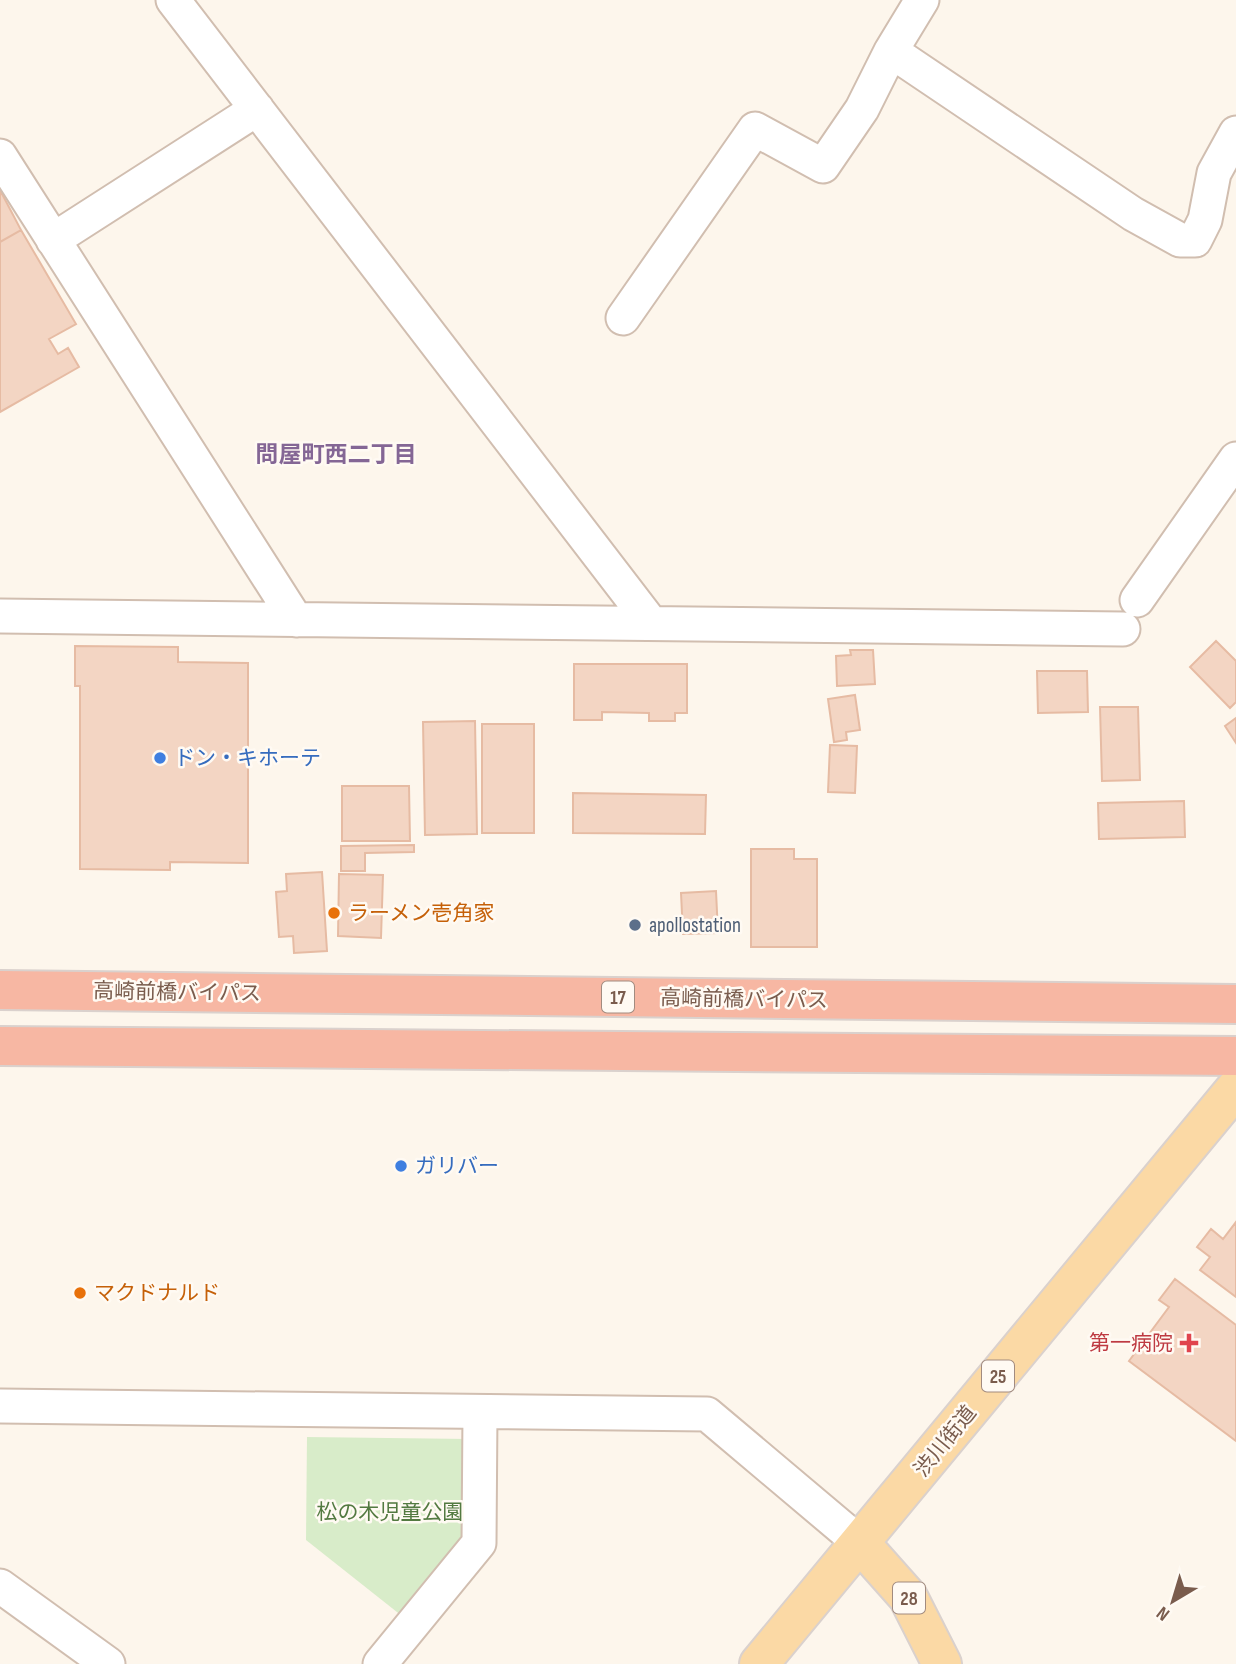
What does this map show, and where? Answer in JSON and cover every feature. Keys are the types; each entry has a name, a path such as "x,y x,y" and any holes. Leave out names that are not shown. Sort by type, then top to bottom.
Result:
{"highway":[{"name":"高崎前橋バイパス","path":"0,990 1236,1004"},
{"path":"0,1046 1236,1056"}],"main road":[{"name":"渋川街道","path":"759,1664 1236,1088"},
{"name":"28","path":"860,1544 908,1597 942,1664"}],"street":[{"path":"173,0 651,623"},
{"path":"623,318 755,129 823,166 862,109 891,51 922,0"},
{"path":"891,51 1133,214 1180,240 1195,240 1205,220 1214,173 1236,134"},
{"path":"53,240 257,109"},
{"path":"0,156 296,620"},
{"path":"0,616 651,623 1130,614 1236,459"},
{"path":"0,1406 707,1414 860,1544"},
{"path":"380,1664 479,1543 480,1413"},
{"path":"0,1586 108,1664"}],"green space":[{"name":"松の木児童公園","path":"307,1437 469,1439 468,1535 402,1616 306,1540"}],"building":[{"path":"0,190 21,230 0,242"},
{"path":"21,230 76,324 49,339 58,354 68,348 79,367 0,412 0,242"},
{"path":"1216,641 1236,661 1236,702 1230,708 1190,667"},
{"path":"75,646 178,647 178,662 248,663 248,863 170,862 170,870 80,869 80,686 75,686"},
{"path":"850,650 873,650 875,684 837,686 836,656 851,655"},
{"path":"574,664 687,664 687,713 675,713 675,721 649,721 649,713 602,712 602,720 574,720"},
{"path":"1037,671 1087,671 1088,712 1038,713"},
{"path":"855,695 860,730 846,732 847,740 834,742 828,699"},
{"path":"1100,707 1138,707 1140,780 1102,781"},
{"path":"1236,718 1236,743 1225,726"},
{"path":"475,721 477,834 425,835 423,722"},
{"path":"482,724 534,724 534,833 482,833"},
{"path":"830,745 857,746 855,793 828,792"},
{"path":"342,786 409,786 410,841 342,841"},
{"path":"573,793 706,795 705,834 573,833"},
{"path":"1184,801 1185,837 1099,839 1098,803"},
{"path":"414,845 414,852 365,853 365,871 341,871 341,846"},
{"path":"751,849 794,849 794,859 817,859 817,947 751,947"},
{"path":"322,872 327,951 294,953 293,936 279,937 276,892 287,891 286,874"},
{"path":"339,874 383,875 381,938 338,936"},
{"path":"716,891 718,933 683,934 681,893"},
{"path":"1236,1222 1236,1297 1200,1270 1210,1257 1197,1247 1211,1229 1223,1239"},
{"name":"第一病院","path":"1175,1279 1236,1325 1236,1441 1129,1361 1169,1307 1159,1300"}],"place":[{"name":"ドン・キホーテ","path":"160,758"},
{"name":"ラーメン壱角家","path":"334,913"},
{"name":"apollostation","path":"635,925"},
{"name":"ガリバー","path":"401,1166"},
{"name":"マクドナルド","path":"80,1293"},
{"name":"第一病院","path":"1189,1343"}],"district":[{"name":"問屋町西二丁目","path":"336,454"}]}
